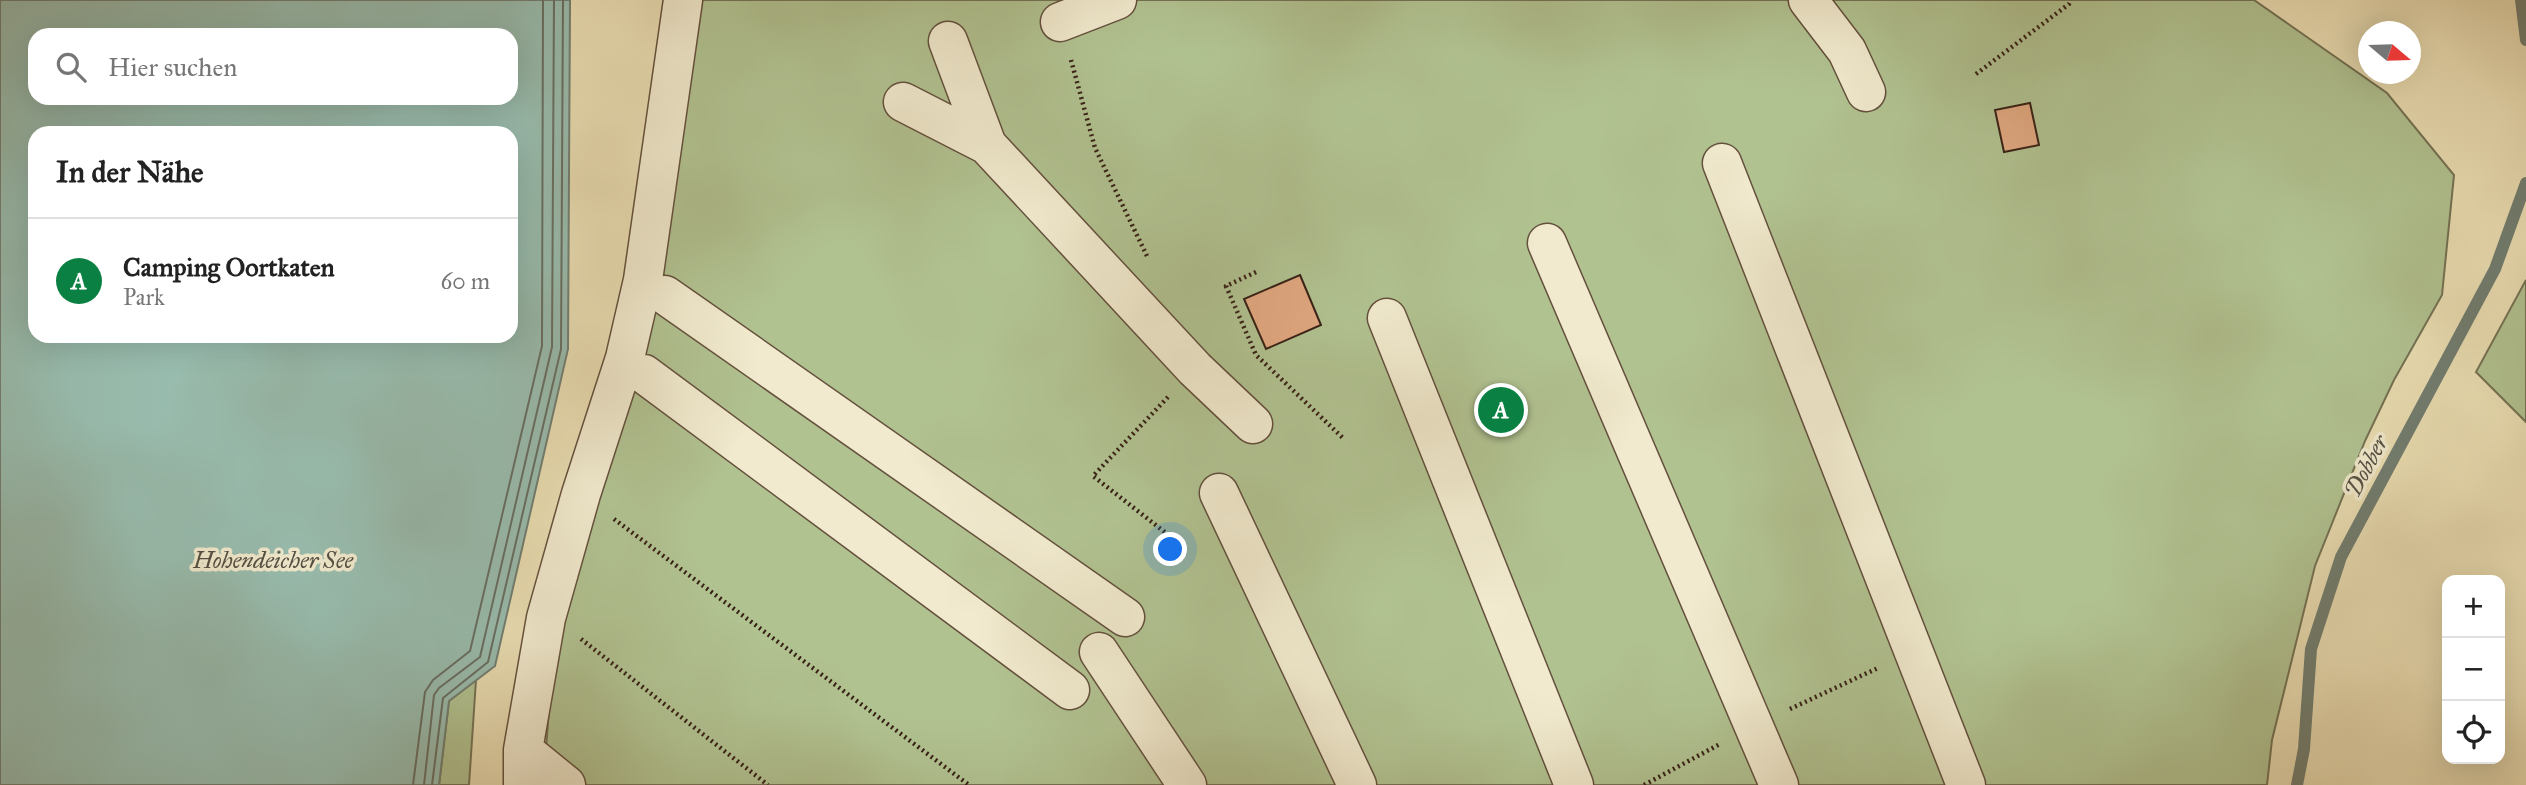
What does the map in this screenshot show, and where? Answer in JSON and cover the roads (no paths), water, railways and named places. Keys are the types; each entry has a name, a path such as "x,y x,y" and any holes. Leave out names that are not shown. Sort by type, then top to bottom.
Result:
{"lane":[{"path":"566,785 523,767 546,618 581,494 625,358 643,280 683,0"},
{"path":"1060,22 1117,0"},
{"path":"1808,0 1847,51 1867,93"},
{"path":"948,41 987,145"},
{"path":"903,102 987,145 1195,369 1252,424"},
{"path":"1721,163 1966,785"},
{"path":"1547,243 1779,785"},
{"path":"665,295 1125,617"},
{"path":"1387,318 1574,785"},
{"path":"644,374 1070,690"},
{"path":"1219,493 1357,785"},
{"path":"1099,652 1187,785"}],"water":[{"name":"Hohendeicher See","path":"0,0 570,0 568,349 495,666 449,701 439,785 0,785"}],"waterway":[{"name":"Dobber","path":"2521,0 2526,40"},
{"name":"Dobber","path":"2297,785 2304,749 2311,649 2341,557 2495,269 2526,183"}],"place":[{"name":"Camping Oortkaten","path":"1501,410"}]}
